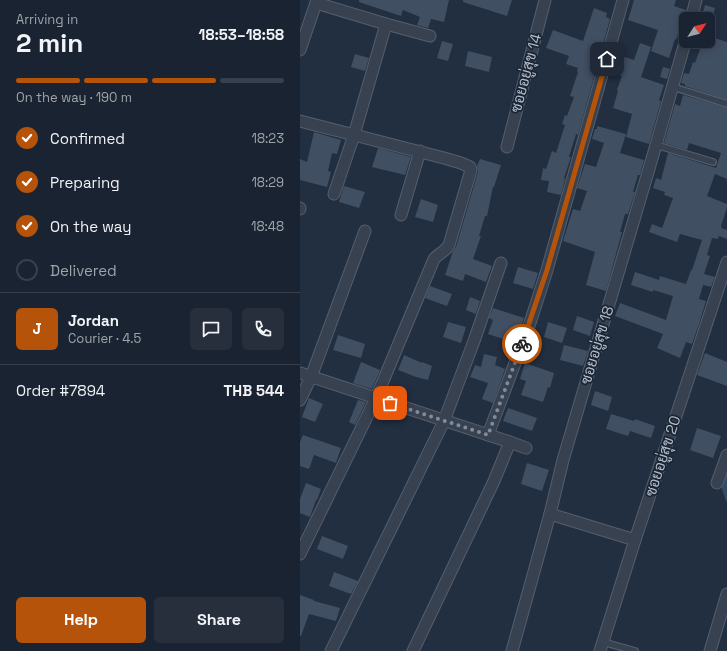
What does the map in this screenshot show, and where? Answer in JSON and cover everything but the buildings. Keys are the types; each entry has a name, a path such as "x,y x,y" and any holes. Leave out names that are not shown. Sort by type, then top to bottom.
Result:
{"street":[{"name":"ซอยอยู่สุข 14","path":"507,147 545,0"},
{"path":"488,435 530,323 547,270 624,0"},
{"path":"693,12 696,0"},
{"path":"300,50 316,2 430,36"},
{"path":"334,194 354,135 386,24"},
{"name":"ซอยอยู่สุข 18","path":"512,651 550,514 563,460 684,48"},
{"path":"300,121 420,151 461,163 470,167 471,170 448,248 434,259 376,398 300,554"},
{"path":"401,215 420,151"},
{"path":"300,400 311,377 365,231"},
{"name":"ซอยอยู่สุข 20","path":"602,647 635,540 727,262"},
{"path":"331,651 444,420 474,341 501,263"},
{"path":"300,373 526,448"},
{"path":"413,651 494,481 510,442"},
{"path":"717,483 727,455"},
{"path":"550,514 635,540"},
{"path":"710,651 727,594"}],"lane":[{"path":"673,87 727,104"},
{"path":"656,145 713,162"},
{"path":"602,647 635,651"}],"water":[{"path":"727,467 727,501 726,501 721,486"}],"way so far":[{"path":"390,403 488,435 522,344"}],"route":[{"path":"522,344 547,270 607,59"}]}
